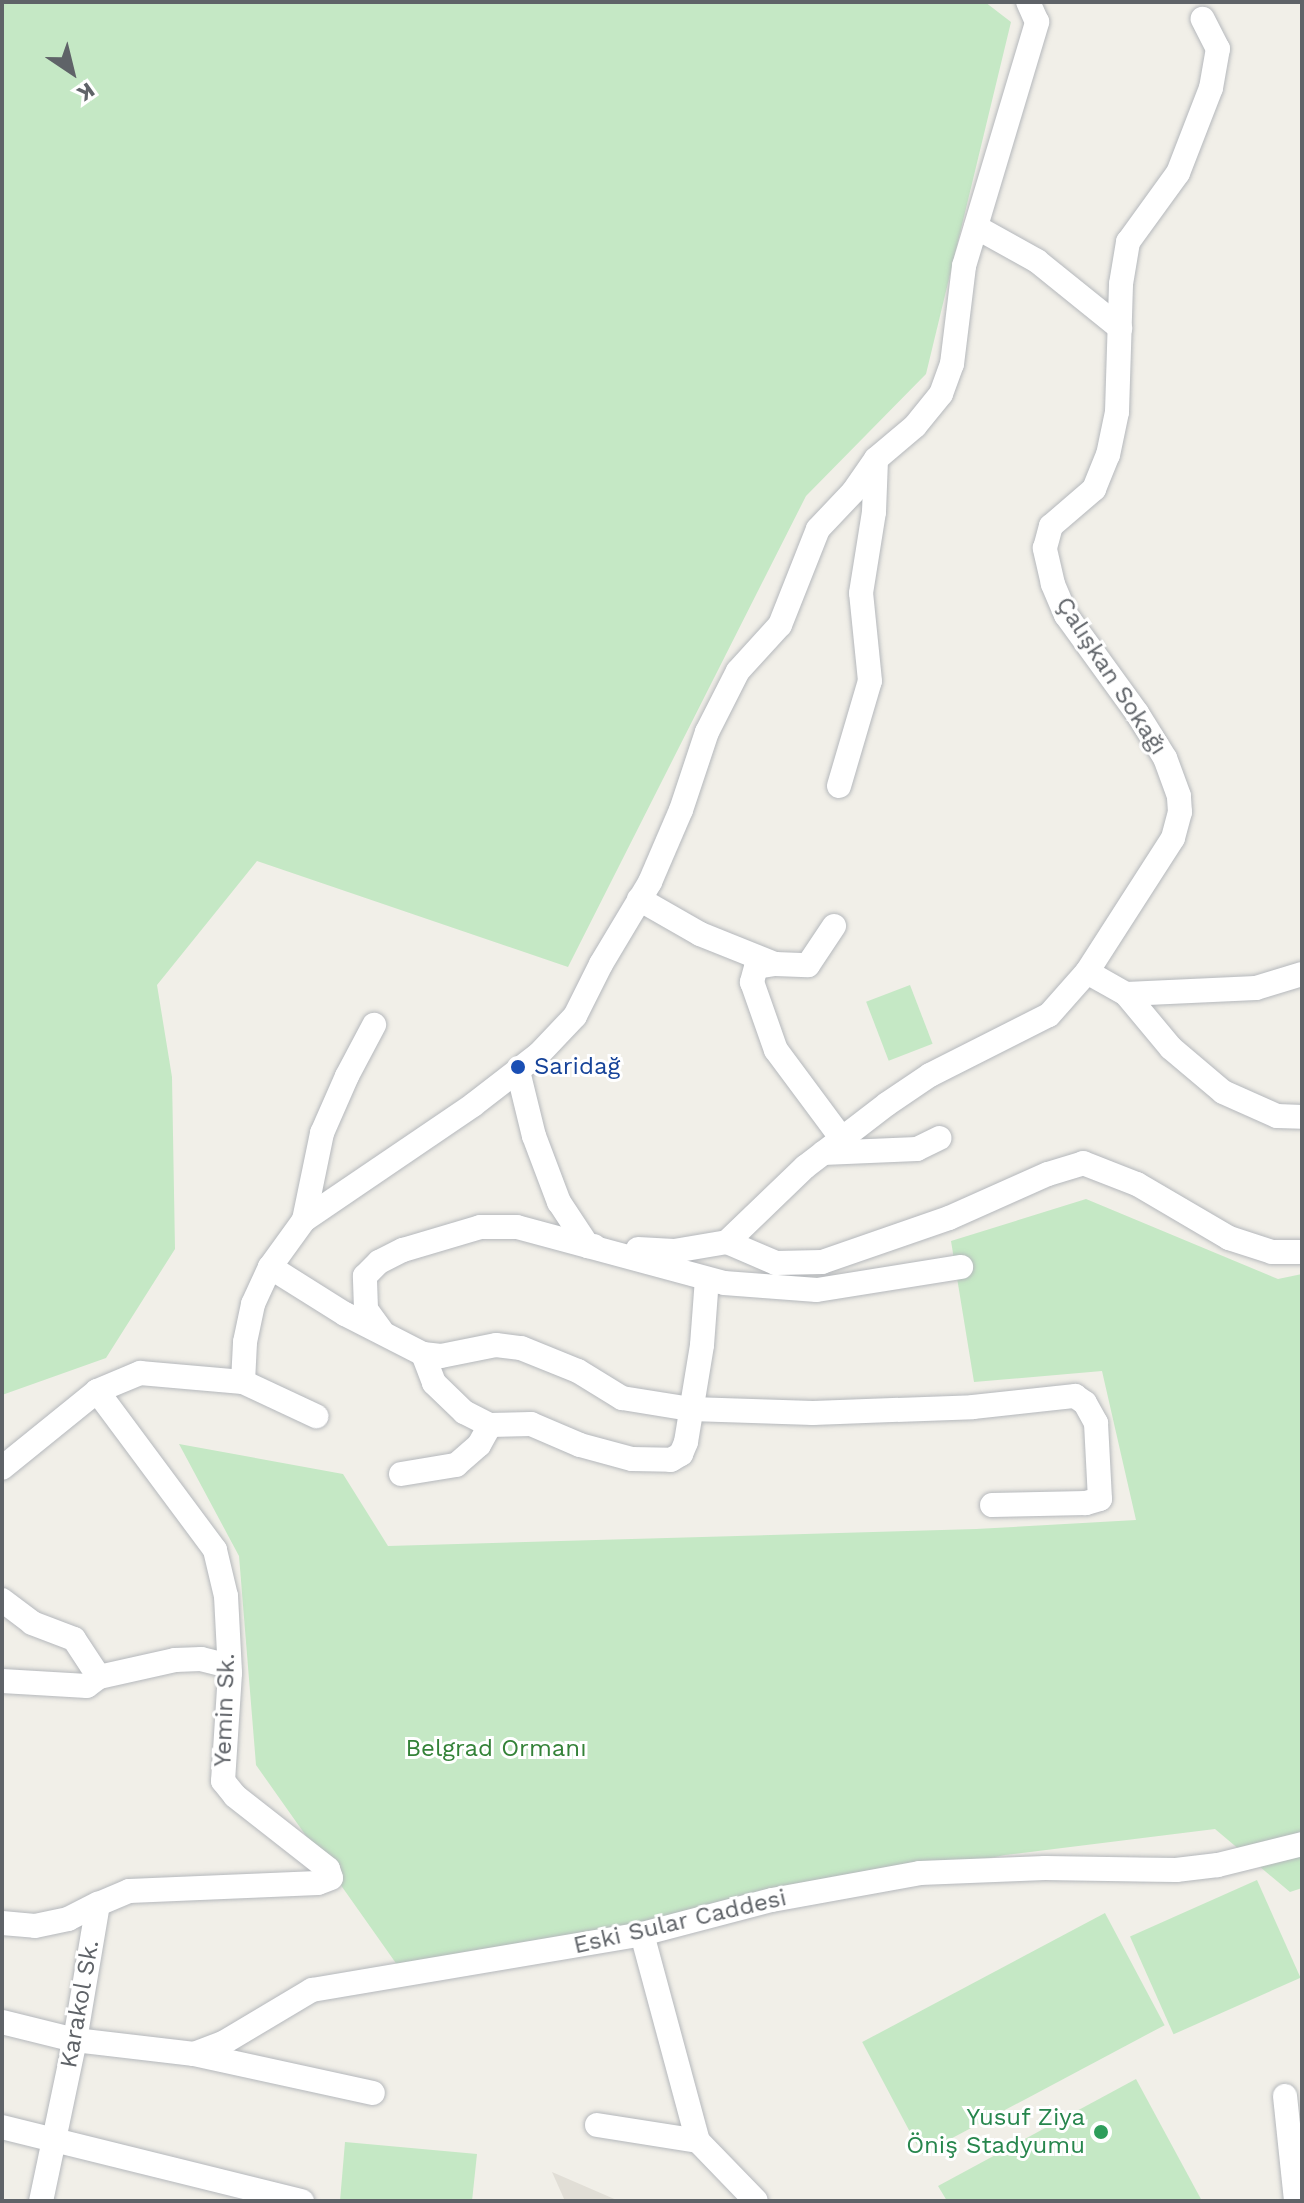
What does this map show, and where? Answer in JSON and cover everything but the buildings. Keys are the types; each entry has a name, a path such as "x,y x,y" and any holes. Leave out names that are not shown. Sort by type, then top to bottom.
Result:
{"street":[{"path":"243,1382 245,1342 253,1304 270,1267 304,1220 473,1105 539,1054 575,1016 639,899 681,810 707,732 738,671 780,625 818,529 853,492 876,459 915,426 941,394 952,364 964,266 1037,22 1028,2"},
{"name":"Çalışkan Sokağı","path":"727,1242 767,1201 833,1146 930,1075 1049,1015 1087,972 1167,850 1180,812 1173,777 1152,735 1079,634 1053,584 1046,560 1047,537 1060,516 1094,489 1108,455 1117,412 1121,284 1128,242 1178,173 1211,88 1218,49 1203,19"},
{"path":"976,227 1037,261 1120,328"},
{"path":"839,786 870,681 861,593 874,512 876,459"},
{"path":"639,899 700,934 775,964"},
{"path":"834,926 808,965 756,967 752,982 776,1050 833,1146 917,1149 940,1138"},
{"path":"1087,972 1126,994 1171,1048 1210,1083 1277,1116 1302,1117"},
{"path":"1126,994 1256,988 1302,974"},
{"path":"304,1220 322,1133 374,1025"},
{"path":"518,1071 534,1136 559,1202 588,1246"},
{"path":"588,1246 674,1251 727,1242 776,1263 822,1262 949,1218 1048,1174 1083,1163 1137,1184 1229,1238 1272,1252 1302,1252"},
{"path":"381,1330 366,1309 365,1276 379,1262 403,1250 480,1227 517,1227 724,1283 817,1290 961,1267"},
{"path":"270,1267 345,1314 423,1354 441,1356 496,1345 521,1348 578,1371 622,1398 691,1409 813,1413 973,1407 1075,1396 1085,1403 1096,1423 1100,1499 1086,1503 992,1505"},
{"path":"423,1354 434,1383 464,1412 490,1425 531,1424 580,1445 632,1459 671,1460 681,1454 686,1442 707,1279"},
{"path":"2,1468 97,1391 140,1373 243,1382 316,1416"},
{"name":"Yemin Sk.","path":"97,1391 215,1550 226,1596 229,1666 223,1781 235,1796 328,1869 331,1878 318,1883 129,1891 98,1904"},
{"path":"401,1474 456,1465 479,1445 490,1425"},
{"path":"2,1600 32,1623 74,1639 99,1677"},
{"path":"2,1681 87,1686 99,1677 175,1660 201,1659 229,1666"},
{"name":"Eski Sular Caddesi","path":"2,2022 75,2040 194,2054 223,2043 312,1990 642,1934 772,1900 920,1873 1045,1868 1176,1870 1218,1865 1302,1844"},
{"name":"Karakol Sk.","path":"2,1923 35,1926 68,1919 98,1904"},
{"name":"Karakol Sk.","path":"41,2201 75,2040 98,1904"},
{"path":"642,1934 698,2141 756,2201"},
{"path":"194,2054 373,2093"},
{"path":"1285,2096 1296,2201"},
{"path":"597,2125 698,2141"},
{"path":"2,2127 302,2201"}],"shaded area":[{"path":"552,2172 619,2201 565,2201"}],"green space":[{"path":"2,2 985,2 1011,22 926,374 806,496 568,967 257,861 157,985 172,1077 175,1249 106,1358 2,1395"},
{"path":"910,985 933,1044 889,1061 866,1002"},
{"name":"Belgrad Ormanı","path":"1086,1199 1278,1279 1302,1274 1302,1888 1290,1892 1215,1829 1005,1855 405,1976 256,1765 239,1556 179,1444 343,1474 388,1546 976,1529 1136,1520 1102,1371 974,1382 951,1241"},
{"path":"1257,1880 1301,1978 1174,2034 1130,1937"},
{"path":"1105,1913 1165,2025 922,2154 862,2042"},
{"name":"Yusuf Ziya Öniş Stadyumu","path":"1136,2079 1202,2201 947,2201 938,2186"},
{"path":"345,2142 477,2154 472,2201 340,2201"}],"place":[{"name":"Saridağ","path":"518,1067"},
{"name":"Yusuf Ziya Öniş Stadyumu","path":"1101,2132"}]}
